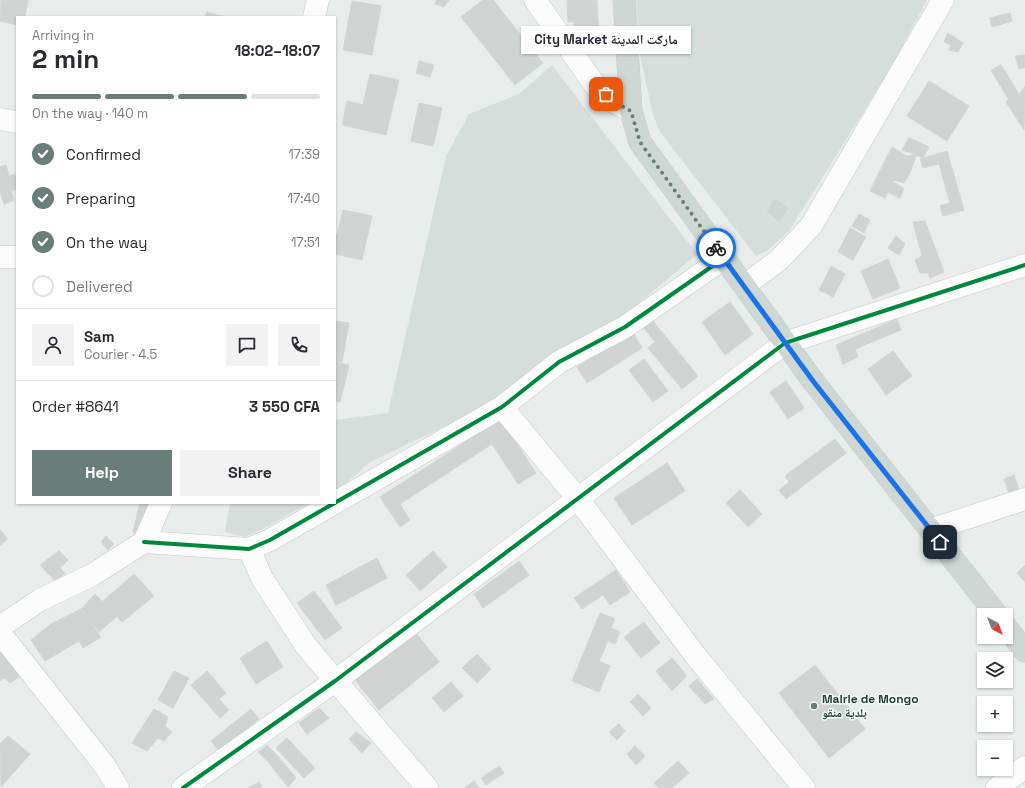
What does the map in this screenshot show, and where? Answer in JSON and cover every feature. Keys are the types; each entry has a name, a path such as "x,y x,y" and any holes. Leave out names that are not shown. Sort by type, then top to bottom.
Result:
{"main road":[{"path":"624,0 631,111 640,142 786,343 991,608"},
{"path":"1013,636 1025,651"}],"street":[{"path":"314,16 318,0"},
{"path":"535,0 597,88 614,102 631,111"},
{"path":"744,286 779,260 811,226 943,0"},
{"path":"0,119 16,122"},
{"path":"0,256 16,257"},
{"path":"336,502 502,407 558,362 625,327 724,258"},
{"path":"183,788 335,681 786,343 1025,265"},
{"path":"502,407 578,499 695,655 804,788"},
{"path":"930,530 1025,499"},
{"path":"0,627 40,600 92,575 144,542 161,504"},
{"path":"144,542 249,548 276,537 333,504"},
{"path":"249,548 262,578 306,646 427,788"},
{"path":"0,633 105,766 118,788"},
{"path":"997,788 1025,767"}],"shaded area":[{"path":"636,0 927,0 892,66 789,231 767,251 756,256 660,132 653,115 640,55"},
{"path":"552,65 697,254 617,322 504,398 370,462 344,485 336,489 336,420 388,413 446,156 469,114 519,94"},
{"path":"230,504 307,504 263,529 245,537 225,532"}],"building":[{"path":"1,0 28,0 25,16 16,16 16,25 0,21"},
{"path":"437,0 449,0 444,7 435,4"},
{"path":"483,0 493,0 543,63 515,85 461,17"},
{"path":"567,0 597,0 599,35 575,37 574,22 568,22"},
{"path":"352,1 381,6 372,55 343,50"},
{"path":"207,12 222,16 205,16"},
{"path":"1010,13 1012,21 992,27 990,18"},
{"path":"948,33 963,43 958,52 949,50 951,45 944,42"},
{"path":"1025,55 1025,67 1019,69 1015,56"},
{"path":"419,61 434,65 430,77 416,73"},
{"path":"1001,65 1019,94 1009,100 991,70"},
{"path":"370,74 399,80 386,135 342,125 347,101 363,105"},
{"path":"929,81 969,106 947,141 907,116"},
{"path":"1025,86 1025,104 1019,94"},
{"path":"1019,94 1025,104 1024,130 1006,102"},
{"path":"419,103 442,108 433,146 411,141"},
{"path":"909,138 919,142 916,155 902,150"},
{"path":"919,142 929,147 923,158 916,155"},
{"path":"892,147 906,156 885,198 870,191"},
{"path":"947,151 964,210 943,216 940,206 950,203 939,164 923,168 920,159"},
{"path":"916,155 910,173 900,168 906,156"},
{"path":"6,165 9,176 15,174 16,182 16,189 11,191 14,200 4,204 0,192 0,167"},
{"path":"900,168 910,173 904,183 894,180"},
{"path":"893,182 904,188 900,198 887,192"},
{"path":"775,199 788,208 779,222 767,211"},
{"path":"343,210 372,216 362,260 336,254 337,235"},
{"path":"859,214 870,220 864,233 852,226"},
{"path":"925,221 944,272 930,278 928,273 920,273 915,260 922,256 913,222"},
{"path":"850,228 866,237 853,260 838,252"},
{"path":"896,236 905,244 899,255 888,248"},
{"path":"888,259 900,288 873,299 861,271"},
{"path":"831,266 845,274 833,297 819,290"},
{"path":"730,302 753,334 725,355 702,322"},
{"path":"897,319 901,330 855,349 858,357 843,364 836,345"},
{"path":"652,320 698,376 682,389 648,348 655,342 643,327"},
{"path":"336,321 349,323 342,362 336,362"},
{"path":"633,333 642,348 587,383 577,367"},
{"path":"893,351 912,376 886,395 868,369"},
{"path":"644,359 668,391 653,402 629,370"},
{"path":"336,362 349,365 340,402 336,401"},
{"path":"786,381 804,408 788,419 770,392"},
{"path":"501,419 536,473 518,484 492,444 400,504 410,520 400,527 380,497"},
{"path":"835,439 846,453 786,499 779,490 789,482 785,476"},
{"path":"667,463 685,491 632,525 614,498"},
{"path":"1014,475 1019,490 1009,493 1004,479"},
{"path":"740,490 762,514 748,527 726,503"},
{"path":"140,504 156,504 142,537 133,532"},
{"path":"0,530 8,539 0,545"},
{"path":"106,536 114,544 108,550 101,542"},
{"path":"59,551 68,560 60,568 65,573 56,582 40,565"},
{"path":"433,551 447,567 420,591 406,575"},
{"path":"377,558 387,578 336,605 326,585"},
{"path":"519,561 529,575 483,608 474,594"},
{"path":"1025,565 1025,582 1017,573"},
{"path":"616,570 630,592 610,605 603,595 582,609 574,598"},
{"path":"134,574 154,596 122,622 103,601"},
{"path":"314,591 342,628 325,640 297,603"},
{"path":"95,594 117,616 99,632 81,609"},
{"path":"81,609 101,637 83,648 79,641 45,661 31,640 51,624"},
{"path":"600,613 615,619 611,628 620,632 615,644 608,641 599,661 610,666 599,692 572,681"},
{"path":"644,622 660,643 641,658 624,637"},
{"path":"415,632 439,662 379,710 355,680"},
{"path":"267,641 283,667 256,684 240,658"},
{"path":"0,648 26,672 10,683 4,678 0,681"},
{"path":"477,654 491,669 477,683 462,668"},
{"path":"672,658 687,676 672,691 656,671"},
{"path":"815,665 865,729 829,758 779,693"},
{"path":"174,671 189,678 173,708 158,700"},
{"path":"207,671 226,693 219,699 229,710 220,718 191,685"},
{"path":"697,679 714,699 705,704 689,686"},
{"path":"451,682 463,696 444,712 432,698"},
{"path":"638,694 651,708 643,716 630,702"},
{"path":"319,708 329,718 307,734 299,723"},
{"path":"154,709 168,717 165,726 172,732 164,741 158,738 147,751 132,743"},
{"path":"251,709 259,719 219,751 211,741"},
{"path":"619,724 625,731 617,740 609,732"},
{"path":"356,732 371,743 362,753 349,739"},
{"path":"8,736 30,754 1,787 0,744"},
{"path":"287,738 315,768 304,778 276,748"},
{"path":"267,745 277,755 268,762 258,752"},
{"path":"635,746 645,756 636,765 627,754"},
{"path":"277,755 296,778 288,787 268,762"},
{"path":"678,761 689,773 672,788 659,788 654,783"},
{"path":"499,766 504,773 486,785 481,778"},
{"path":"474,781 479,788 465,788"},
{"path":"259,782 262,788 248,788"}],"cycle path":[{"path":"336,502 502,407 559,362 625,327 724,258"},
{"path":"183,788 335,681 785,343 1025,265"},
{"path":"144,542 249,549 270,540 333,504"}],"way so far":[{"path":"606,94 614,102 631,111 640,142 716,248"}],"place":[{"name":"City Market ماركت المدينة","path":"606,94"},
{"name":"Mairie de Mongo بلدية منقو","path":"814,706"}],"route":[{"path":"716,248 813,381 940,542"}]}
